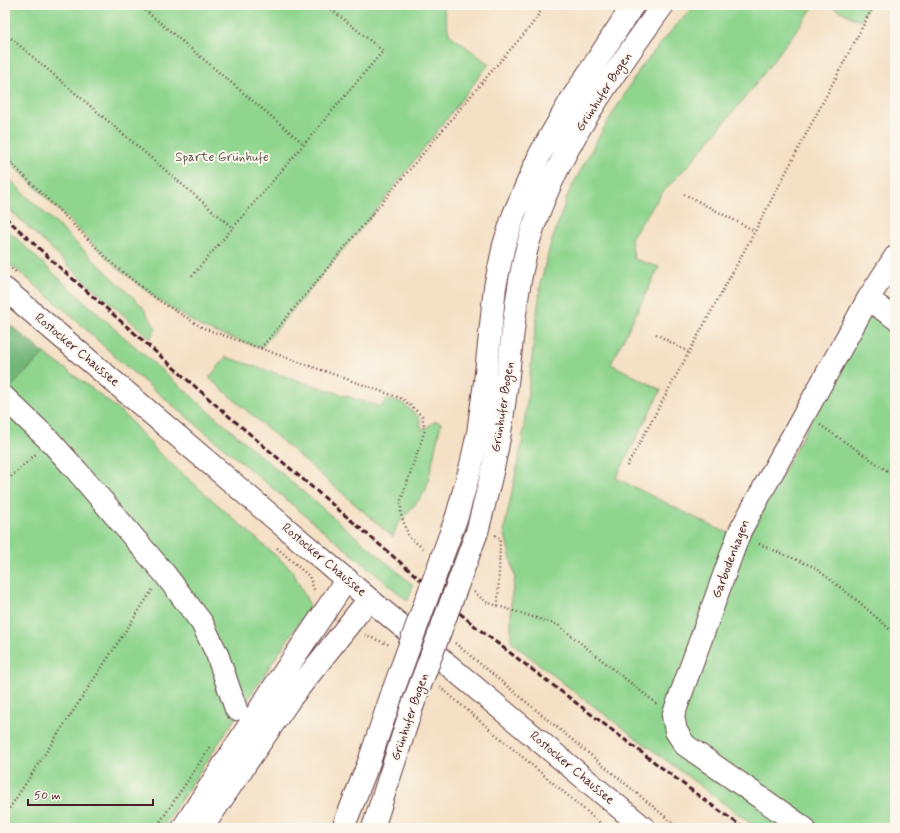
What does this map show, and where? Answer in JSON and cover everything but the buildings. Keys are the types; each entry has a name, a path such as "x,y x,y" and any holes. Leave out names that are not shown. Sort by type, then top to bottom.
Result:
{"main road":[{"name":"Grünhufer Bogen","path":"343,828 369,762 393,691 457,516 478,433 495,287 504,245 514,214 540,154 571,100 633,5"},
{"name":"Grünhufer Bogen","path":"372,828 412,707 477,532 491,478 503,415 519,288 528,243 560,163 581,125 663,5"},
{"name":"Garbodenhagen","path":"673,716 740,531 868,300 895,257"},
{"name":"Rostocker Chaussee","path":"5,289 369,599 644,828"},
{"path":"868,300 895,318"},
{"path":"5,398 50,441 77,471 164,573 202,623 217,654 236,709"},
{"path":"183,828 270,693 347,579"},
{"path":"202,828 290,699 369,599"},
{"path":"673,716 676,732 684,745 804,828"}],"path":[{"path":"5,10 9,5"},
{"path":"139,5 304,144"},
{"path":"192,276 382,51 326,5"},
{"path":"261,348 530,27 545,5"},
{"path":"627,466 755,231 874,5"},
{"path":"5,34 233,228"},
{"path":"5,157 115,266 158,300 203,328 403,399 422,416 425,430 401,500 401,516 409,537 426,551"},
{"path":"684,194 755,231"},
{"path":"656,334 688,352"},
{"path":"804,414 895,476"},
{"path":"5,482 50,441"},
{"path":"498,606 500,539"},
{"path":"759,544 814,568 858,601 895,634"},
{"path":"5,815 164,573"},
{"path":"474,591 486,602 558,625 673,716"},
{"path":"350,622 366,636 391,646"},
{"path":"440,687 606,828"},
{"path":"156,828 214,742"},
{"path":"634,791 679,828"}],"green space":[{"name":"Sparte Grünhufe","path":"5,5 443,5 449,34 489,64 373,214 261,348 203,328 158,300 115,266 5,157"},
{"path":"696,5 815,5 752,89 692,161 662,193 631,238 634,259 659,267 611,364 661,390 616,478 716,528 746,540 871,311 895,328 895,828 757,828 580,696 511,642 511,599 515,577 504,530 522,443 541,281 550,246 569,192 598,138 641,67 677,24"},
{"path":"828,5 866,5 868,6 860,21"},
{"path":"5,175 142,306 156,329 150,338 86,282 5,205"},
{"path":"5,228 155,365 413,585 408,601 122,363 66,311 5,260"},
{"path":"5,321 44,353 5,393"},
{"path":"44,353 126,416 159,453 292,570 310,606 162,828 5,828 5,393"},
{"path":"226,357 380,407 388,399 401,402 419,417 422,430 436,421 441,423 426,490 397,525 393,537 209,378"}],"railway":[{"path":"5,217 57,265 224,412 476,627 703,799 744,828"}]}
